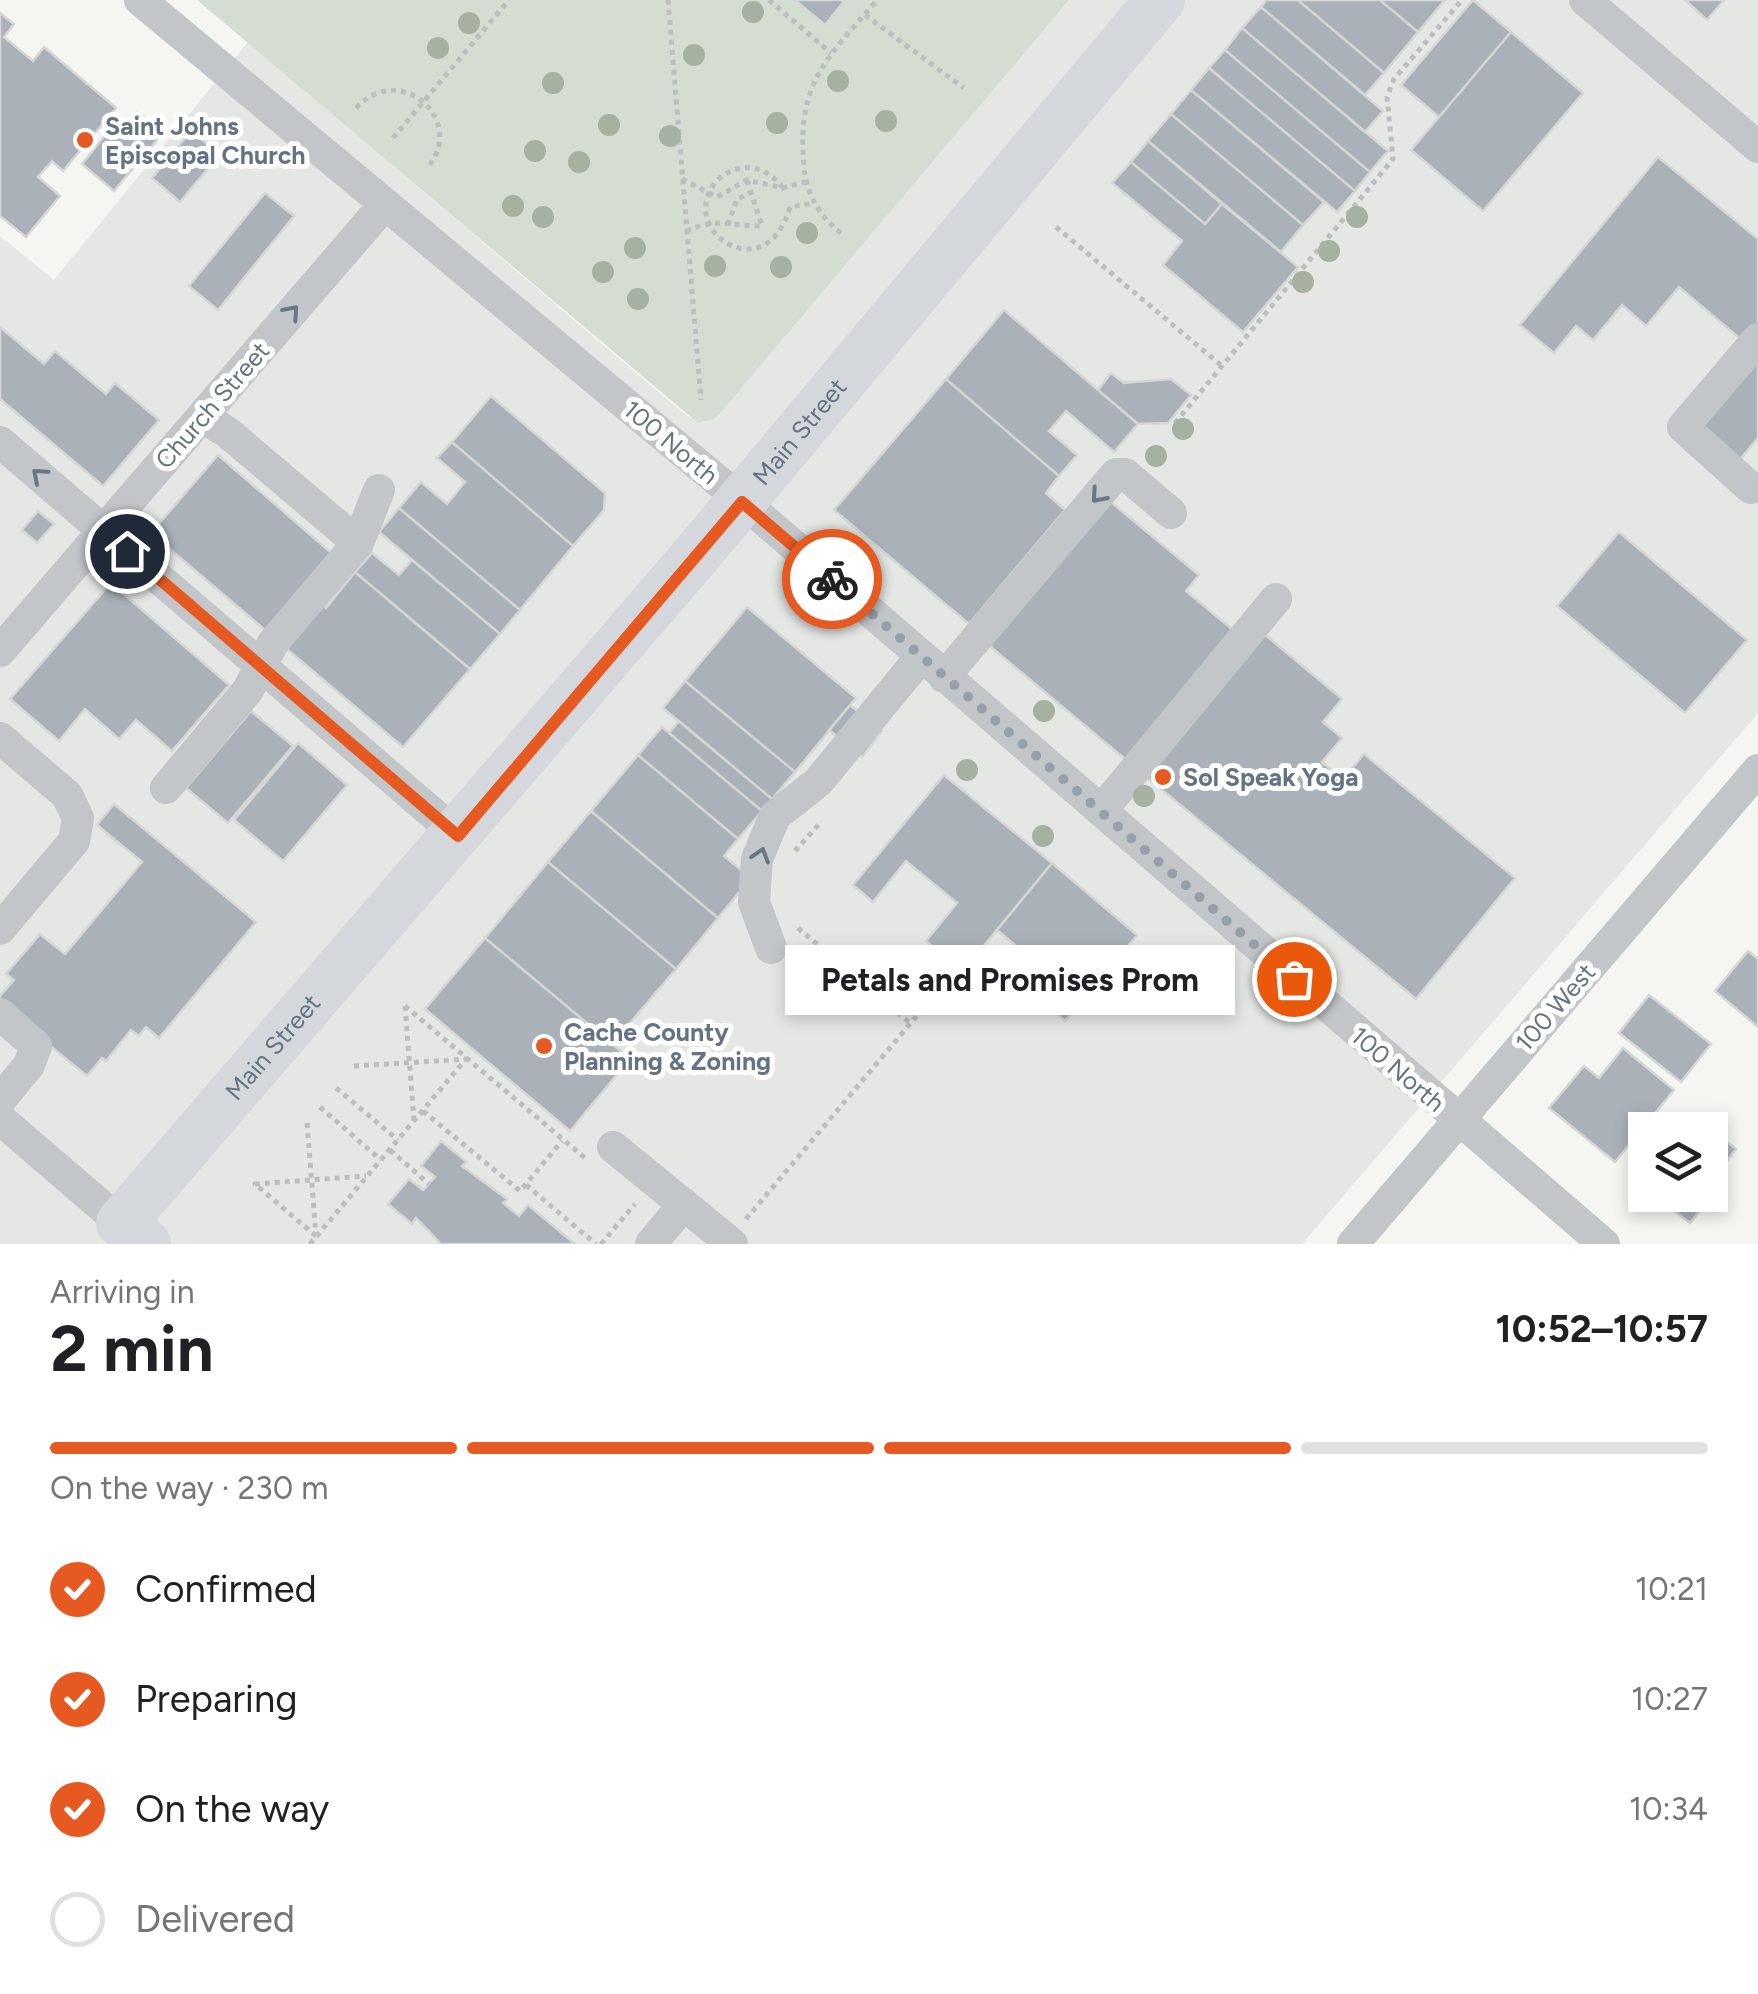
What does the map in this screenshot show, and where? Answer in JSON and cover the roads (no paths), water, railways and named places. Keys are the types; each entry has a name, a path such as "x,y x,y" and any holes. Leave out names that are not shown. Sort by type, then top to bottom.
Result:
{"highway":[{"name":"Main Street","path":"134,1233 458,836 1160,0"}],"street":[{"name":"100 North","path":"140,0 742,502 1604,1244"},
{"path":"1585,0 1758,147"},
{"name":"Church Street","path":"0,652 385,204"},
{"path":"1751,488 1683,427 1758,339"},
{"path":"202,416 227,432 358,544"},
{"path":"0,442 458,836"},
{"path":"781,935 754,902 757,859 775,816 818,782 933,667 1116,474 1125,474 1171,513"},
{"path":"166,788 248,690 274,643 358,544 379,490"},
{"path":"1101,812 1276,599"},
{"path":"0,738 67,795 78,818 74,841 0,930"},
{"name":"100 West","path":"1353,1244 1758,770"},
{"path":"0,1014 36,1046 29,1065 0,1100"},
{"path":"0,1119 134,1233"},
{"path":"603,1156 684,1204 730,1242"},
{"path":"651,1244 684,1204"}],"place":[{"name":"Saint Johns Episcopal Church","path":"85,140"},
{"name":"Sol Speak Yoga","path":"1163,777"},
{"name":"Petals and Promises Prom","path":"1294,979"},
{"name":"Cache County Planning & Zoning","path":"544,1046"}]}
